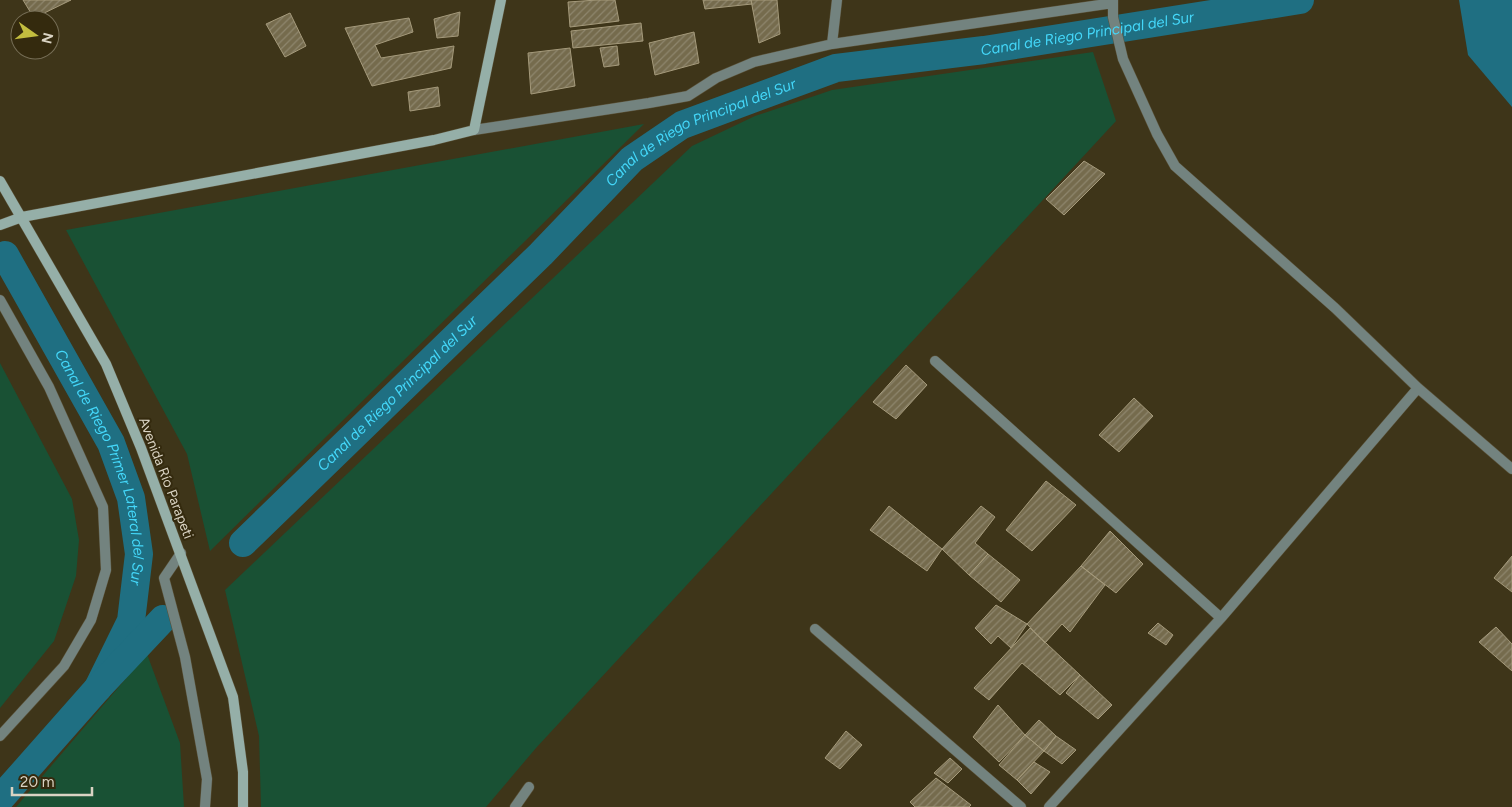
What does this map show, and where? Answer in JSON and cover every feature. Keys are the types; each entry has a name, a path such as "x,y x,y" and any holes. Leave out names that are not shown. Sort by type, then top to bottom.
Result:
{"main road":[{"path":"0,225 22,217 424,142 474,130 501,0"},
{"name":"Avenida Río Parapeti","path":"0,181 106,364 141,448 233,697 243,772 244,807"}],"street":[{"path":"832,44 837,0"},
{"path":"474,130 688,96 716,78 754,62 832,44 1113,1 1113,17 1123,58 1157,134 1175,166 1335,308 1418,388 1512,469"},
{"path":"0,300 49,387 103,508 106,570 91,620 64,666 0,736"},
{"path":"934,361 1221,618"},
{"path":"1049,807 1221,618 1418,388"},
{"path":"181,553 164,578 185,657 207,779 205,807"},
{"path":"815,629 1021,807"},
{"path":"515,807 529,787"}],"green space":[{"path":"1093,52 1116,121 536,748 486,807 261,807 259,736 225,590 692,146 755,116 832,90"},
{"path":"644,124 210,551 187,454 66,230"},
{"path":"0,363 72,499 79,540 76,576 54,641 0,708"},
{"path":"147,654 180,743 184,807 16,807"}],"water":[{"path":"1459,0 1512,0 1512,107 1468,55"}],"building":[{"path":"23,0 71,0 50,10 29,10"},
{"path":"615,0 619,21 570,27 568,2"},
{"path":"703,0 751,0 752,4 705,9"},
{"path":"751,0 777,0 780,34 759,43"},
{"path":"460,12 458,36 437,38 434,19"},
{"path":"290,13 306,46 285,57 266,24"},
{"path":"409,18 413,32 375,45 381,58 454,46 451,68 372,86 345,28"},
{"path":"641,23 643,41 573,48 571,31"},
{"path":"694,32 699,63 655,75 649,43"},
{"path":"617,46 619,65 604,67 600,48"},
{"path":"570,48 575,86 531,94 528,53"},
{"path":"438,87 440,106 410,111 408,92"},
{"path":"1084,161 1105,174 1064,215 1046,199"},
{"path":"906,365 927,385 896,419 873,402"},
{"path":"1134,398 1153,416 1119,452 1099,435"},
{"path":"1046,481 1076,505 1032,551 1006,530"},
{"path":"889,506 942,549 927,571 870,530"},
{"path":"981,506 995,517 975,543 988,554 969,575 942,549"},
{"path":"1110,531 1143,564 1116,593 1081,566"},
{"path":"988,554 1020,580 1001,602 969,575"},
{"path":"1512,556 1512,592 1494,578"},
{"path":"1081,566 1105,585 1070,632 1062,624 1045,643 1027,624"},
{"path":"996,605 1027,624 1011,648 998,636 991,644 975,628"},
{"path":"1158,623 1173,635 1166,645 1148,633"},
{"path":"1496,627 1512,644 1512,671 1479,642"},
{"path":"1030,628 1080,675 1060,695 1022,663 989,700 974,688"},
{"path":"1080,675 1112,705 1098,719 1066,693"},
{"path":"998,705 1025,735 999,762 973,737"},
{"path":"1039,720 1056,736 1044,751 1025,735"},
{"path":"846,731 862,745 840,769 825,758"},
{"path":"1025,735 1044,751 1017,780 999,765"},
{"path":"1056,736 1076,750 1062,764 1044,751"},
{"path":"950,758 962,769 948,783 934,773"},
{"path":"1034,762 1050,772 1031,794 1017,780"},
{"path":"936,778 971,805 969,807 915,807 910,802"}],"waterway":[{"name":"Canal de Riego Principal del Sur","path":"243,543 541,254 632,159 682,125 836,68 984,50 1300,0"},
{"name":"Canal de Riego Primer Lateral del Sur","path":"5,255 111,443 131,498 139,554 131,621 98,688"},
{"name":"Canal de Riego Principal del Sur","path":"0,799 98,688 163,619"}]}
